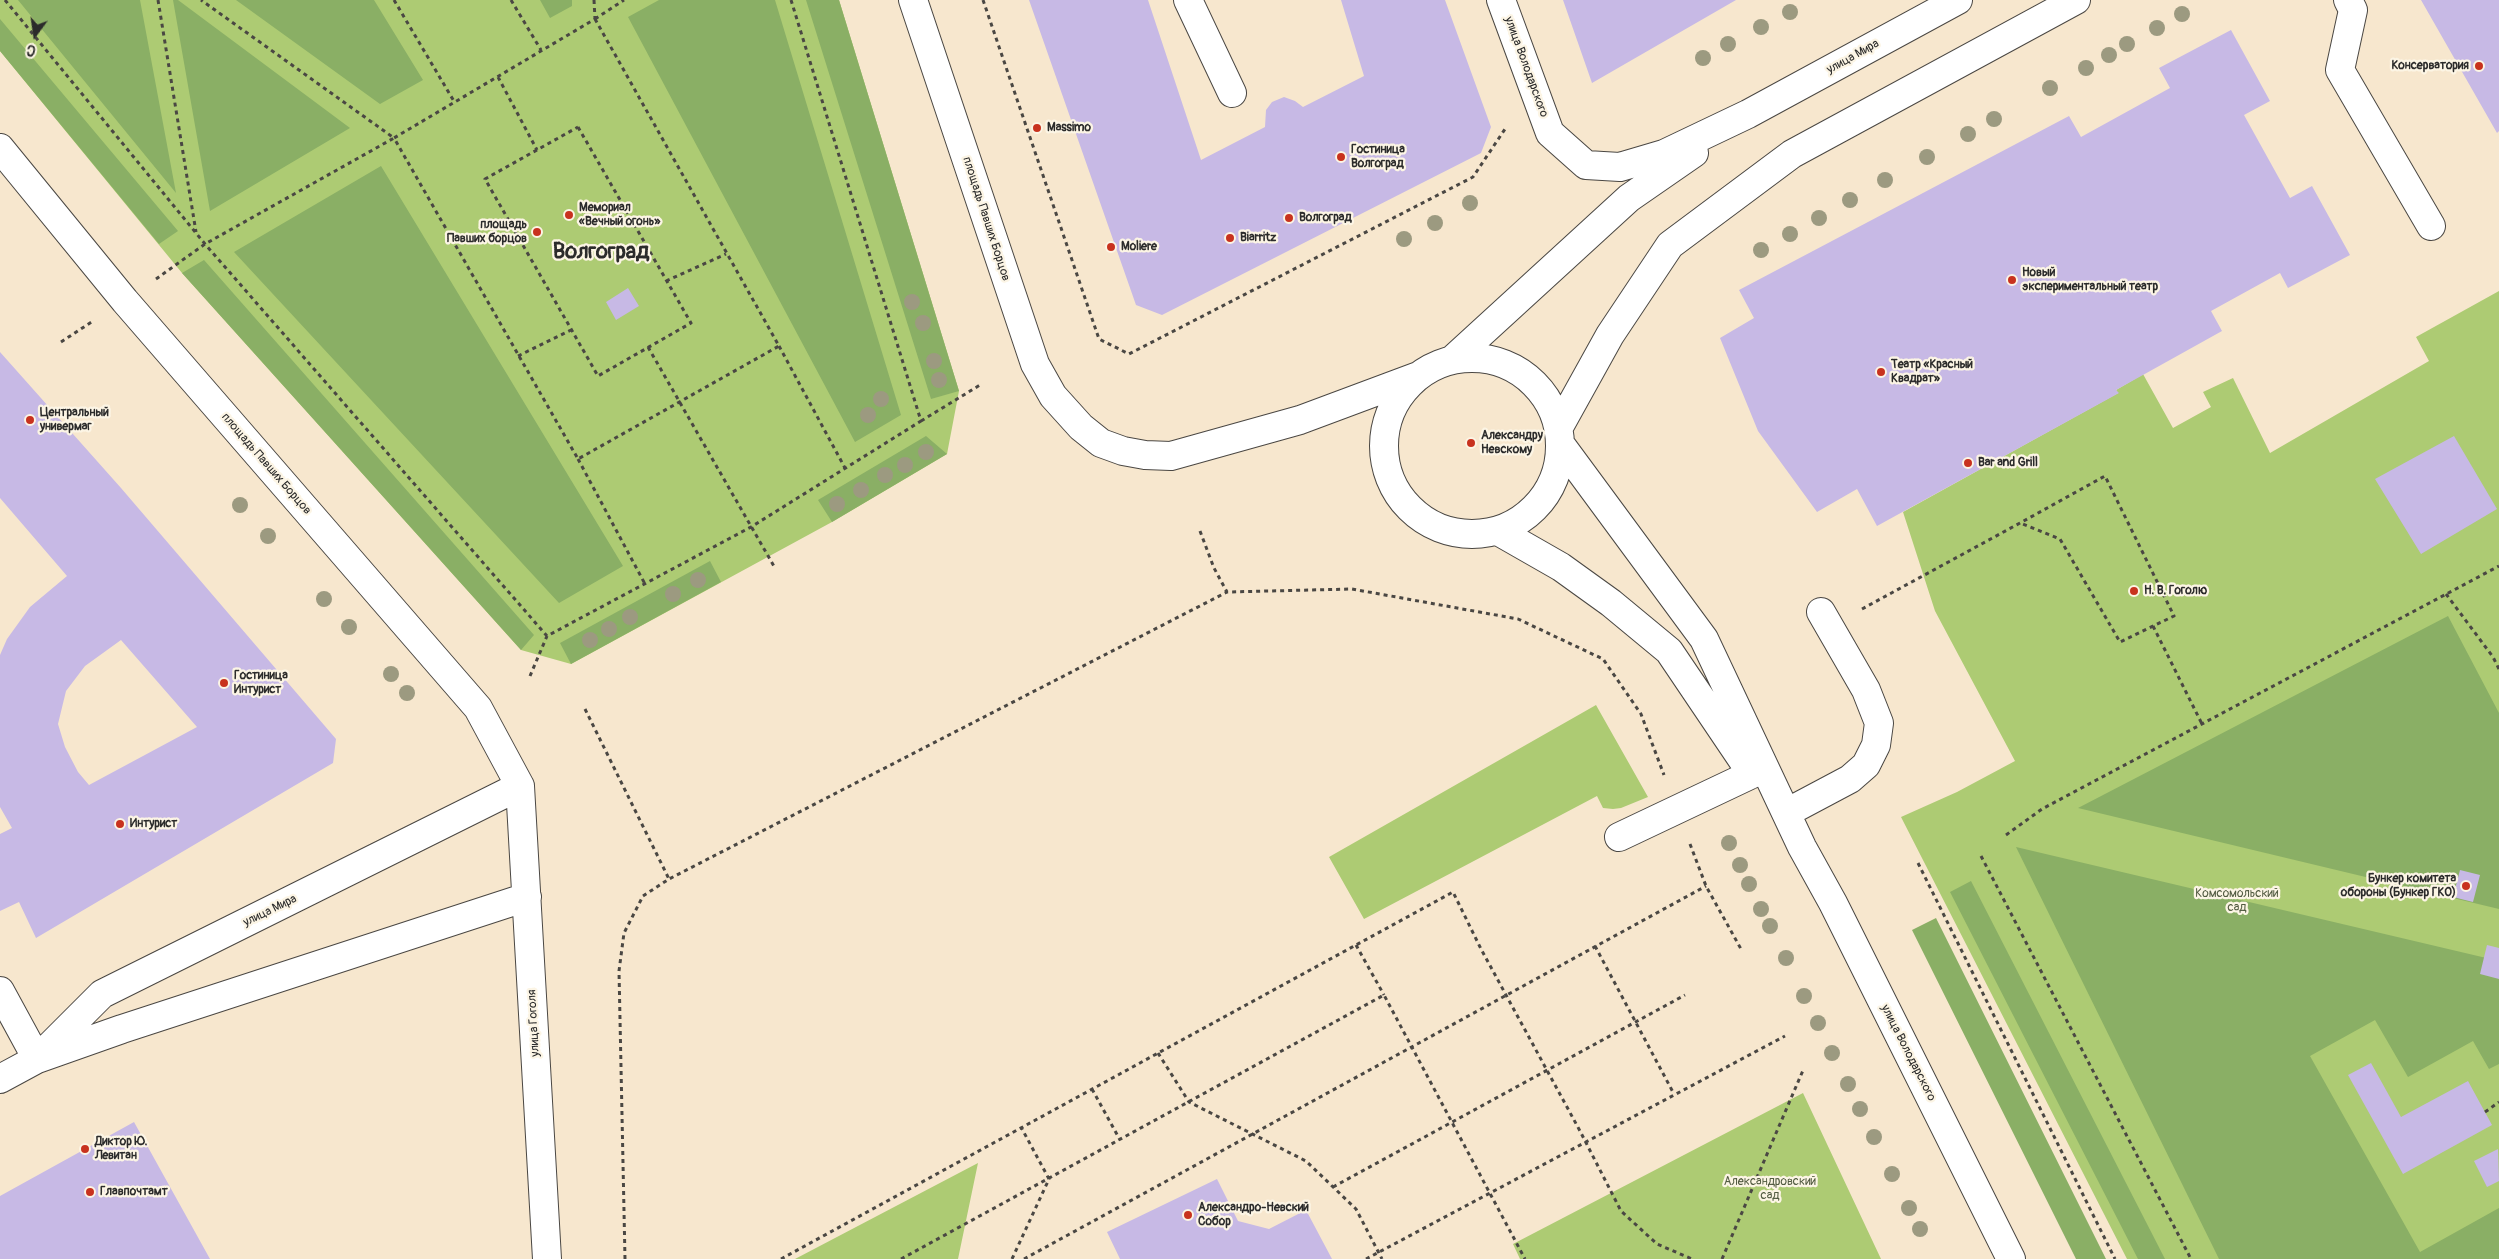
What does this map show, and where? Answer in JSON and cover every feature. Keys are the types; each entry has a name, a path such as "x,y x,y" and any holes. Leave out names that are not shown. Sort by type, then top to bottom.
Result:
{"street":[{"name":"площадь Павших Борцов","path":"913,0 1035,364 1053,396 1081,427 1101,443 1123,451 1145,455 1171,456 1300,420 1418,376"},
{"path":"1188,0 1232,93"},
{"name":"улица Володарского","path":"1501,0 1550,133 1586,165 1620,167 1664,154 1748,114"},
{"name":"улица Мира","path":"1748,114 1958,0"},
{"path":"1560,436 1610,335 1670,245 1792,154 2076,0"},
{"path":"2348,0 2353,10 2340,70 2431,226"},
{"path":"1452,360 1629,198 1748,114"},
{"name":"площадь Павших Борцов","path":"0,148 125,301 478,708 520,786"},
{"path":"1475,358 1498,361 1519,371 1542,392 1551,405 1560,436 1559,468 1550,490 1537,508 1519,522 1498,531 1479,535 1460,534 1442,529 1425,521 1398,495 1390,478 1385,460 1384,441 1389,413 1404,390 1418,376 1434,366 1452,360 1475,358"},
{"path":"1560,436 1704,639 1802,847"},
{"path":"1498,531 1561,567 1611,603 1668,651 1802,847"},
{"path":"1786,813 1850,779 1866,765 1876,745 1879,723 1866,690 1825,620"},
{"path":"1619,837 1752,774"},
{"name":"улица Мира","path":"37,1059 102,994 520,786"},
{"name":"улица Гоголя","path":"520,786 547,1259"},
{"name":"улица Володарского","path":"1802,847 1833,904 2011,1259"},
{"name":"улица Мира","path":"0,1079 37,1059 527,897"},
{"path":"0,991 37,1059"}],"path":[{"path":"5,0 205,244 547,636"},
{"path":"158,0 196,233"},
{"path":"201,0 394,138 578,459 645,584"},
{"path":"394,0 455,103"},
{"path":"511,0 541,50"},
{"path":"594,0 595,20 779,346 845,468"},
{"path":"125,301 205,244 455,103 541,50 595,20 624,0"},
{"path":"791,0 921,421"},
{"path":"983,0 1099,339 1129,354 1473,177 1505,129"},
{"path":"498,77 537,150"},
{"path":"578,126 666,281 691,323 598,376 485,179 578,126"},
{"path":"666,281 726,254"},
{"path":"518,356 571,330"},
{"path":"578,459 779,346"},
{"path":"648,347 775,568"},
{"path":"530,676 547,636 751,527 980,385"},
{"path":"1825,620 2020,523 2105,476 2174,616 2120,642 2060,539 2020,523"},
{"path":"1200,531 1214,568 1227,592"},
{"path":"2006,835 2042,809 2499,566"},
{"path":"625,1259 619,972 624,933 643,896 669,879 1227,592 1352,589 1518,620 1603,659 1641,714 1706,886 1741,950"},
{"path":"2446,594 2493,657 2499,669"},
{"path":"2153,626 2202,724"},
{"path":"585,709 669,879"},
{"path":"1981,856 2190,1259"},
{"path":"1918,862 2115,1259"},
{"path":"1024,1259 1706,886"},
{"path":"781,1259 1453,892 1505,996 1586,1142 1621,1211 1657,1244 1692,1259"},
{"path":"1356,945 1525,1259"},
{"path":"1595,946 1674,1094"},
{"path":"1333,1188 1685,995"},
{"path":"902,1259 1384,996"},
{"path":"1366,1259 1785,1036"},
{"path":"1158,1053 1189,1102 1306,1161 1356,1209 1382,1259"},
{"path":"1722,1259 1804,1068"},
{"path":"1092,1089 1120,1140"},
{"path":"2485,1112 2499,1102"},
{"path":"1022,1127 1049,1179"},
{"path":"1012,1259 1049,1179"}],"green space":[{"name":"площадь Павших борцов","path":"0,0 839,0 959,391 947,454 832,522 571,664 521,650 182,273 0,51"},
{"path":"18,0 140,0 176,193"},
{"path":"173,0 178,0 350,128 210,211"},
{"path":"236,0 374,0 423,80 380,104"},
{"path":"540,0 572,0 572,6 550,18"},
{"path":"659,0 775,0 901,415 855,442 628,17"},
{"path":"806,0 839,0 959,391 931,399"},
{"path":"0,19 178,231 159,244 0,51"},
{"path":"381,166 623,566 559,603 234,252"},
{"path":"204,260 534,635 521,650 182,273"},
{"name":"Комсомольский сад","path":"2499,291 2499,1259 2127,1259 1901,817 1957,792 2015,761 1935,611 1903,512 2118,393 2116,390 2143,374 2173,428 2211,407 2203,392 2233,378 2270,453 2429,361 2416,337"},
{"path":"926,436 947,454 832,522 818,500"},
{"path":"710,561 721,582 571,664 560,643"},
{"path":"2448,616 2499,713 2499,909 2078,808"},
{"path":"1596,705 1648,797 1621,808 1613,809 1603,808 1597,796 1364,919 1329,857"},
{"path":"2016,847 2499,961 2499,1064 2489,1069 2473,1041 2408,1077 2375,1020 2310,1056 2420,1252 2499,1208 2499,1259 2219,1259"},
{"path":"1971,881 2165,1259 2138,1259 1950,892"},
{"path":"1936,918 2106,1259 2076,1259 1912,930"},
{"name":"Александровский сад","path":"1803,1093 1881,1259 1520,1259 1513,1244"},
{"path":"978,1163 958,1259 795,1259"}],"building":[{"name":"Гостиница Волгоград","path":"1029,0 1148,0 1201,160 1265,127 1266,110 1272,102 1284,97 1295,101 1303,107 1364,76 1341,0 1445,0 1491,127 1481,153 1162,315 1136,305"},
{"path":"1563,0 1736,0 1592,83"},
{"name":"Консерватория","path":"2421,0 2499,0 2499,131 2497,133"},
{"name":"Новый экспериментальный театр","path":"2231,30 2270,101 2244,115 2290,198 2312,186 2350,255 2288,288 2280,273 2211,311 2222,331 2116,390 2119,393 1877,526 1857,489 1817,512 1758,431 1720,338 1754,318 1739,290 2069,116 2081,137 2170,88 2159,68"},
{"path":"628,288 639,306 616,320 606,302"},
{"name":"Гостиница Интурист","path":"0,352 121,488 336,739 333,763 36,938 19,902 0,911 0,834 12,828 0,807 0,655 7,639 30,607 67,576 0,498","holes":["121,640 197,727 89,785 78,772 65,747 58,724 66,691 85,666"]},
{"path":"2454,436 2497,509 2421,554 2375,479"},
{"name":"Бункер комитета обороны (Бункер ГКО)","path":"2460,870 2480,875 2473,902 2453,897"},
{"path":"2487,945 2499,948 2499,979 2480,974"},
{"path":"2371,1063 2401,1117 2468,1081 2492,1125 2403,1174 2348,1075"},
{"name":"Главпочтамт","path":"134,1122 210,1259 0,1259 0,1196"},
{"path":"2498,1149 2499,1181 2487,1187 2474,1161"},
{"name":"Александро-Невский Собор","path":"1217,1179 1238,1221 1269,1229 1306,1210 1332,1259 1120,1259 1107,1232"}],"place":[{"name":"Консерватория","path":"2479,66"},
{"name":"Massimo","path":"1037,128"},
{"name":"Гостиница Волгоград","path":"1341,157"},
{"name":"Мемориал «Вечный огонь»","path":"569,215"},
{"name":"Волгоград","path":"1289,218"},
{"name":"площадь Павших борцов","path":"537,232"},
{"name":"Biarritz","path":"1230,238"},
{"name":"Moliere","path":"1111,247"},
{"name":"Новый экспериментальный театр","path":"2012,280"},
{"name":"Театр «Красный Квадрат»","path":"1881,372"},
{"name":"Центральный универмаг","path":"30,420"},
{"name":"Александру Невскому","path":"1471,443"},
{"name":"Bar and Grill","path":"1968,463"},
{"name":"Н. В. Гоголю","path":"2134,591"},
{"name":"Гостиница Интурист","path":"224,683"},
{"name":"Интурист","path":"120,824"},
{"name":"Бункер комитета обороны (Бункер ГКО)","path":"2466,886"},
{"name":"Диктор Ю. Левитан","path":"85,1149"},
{"name":"Главпочтамт","path":"90,1192"},
{"name":"Александро-Невский Собор","path":"1188,1215"}],"district":[{"name":"Волгоград","path":"601,252"}]}
